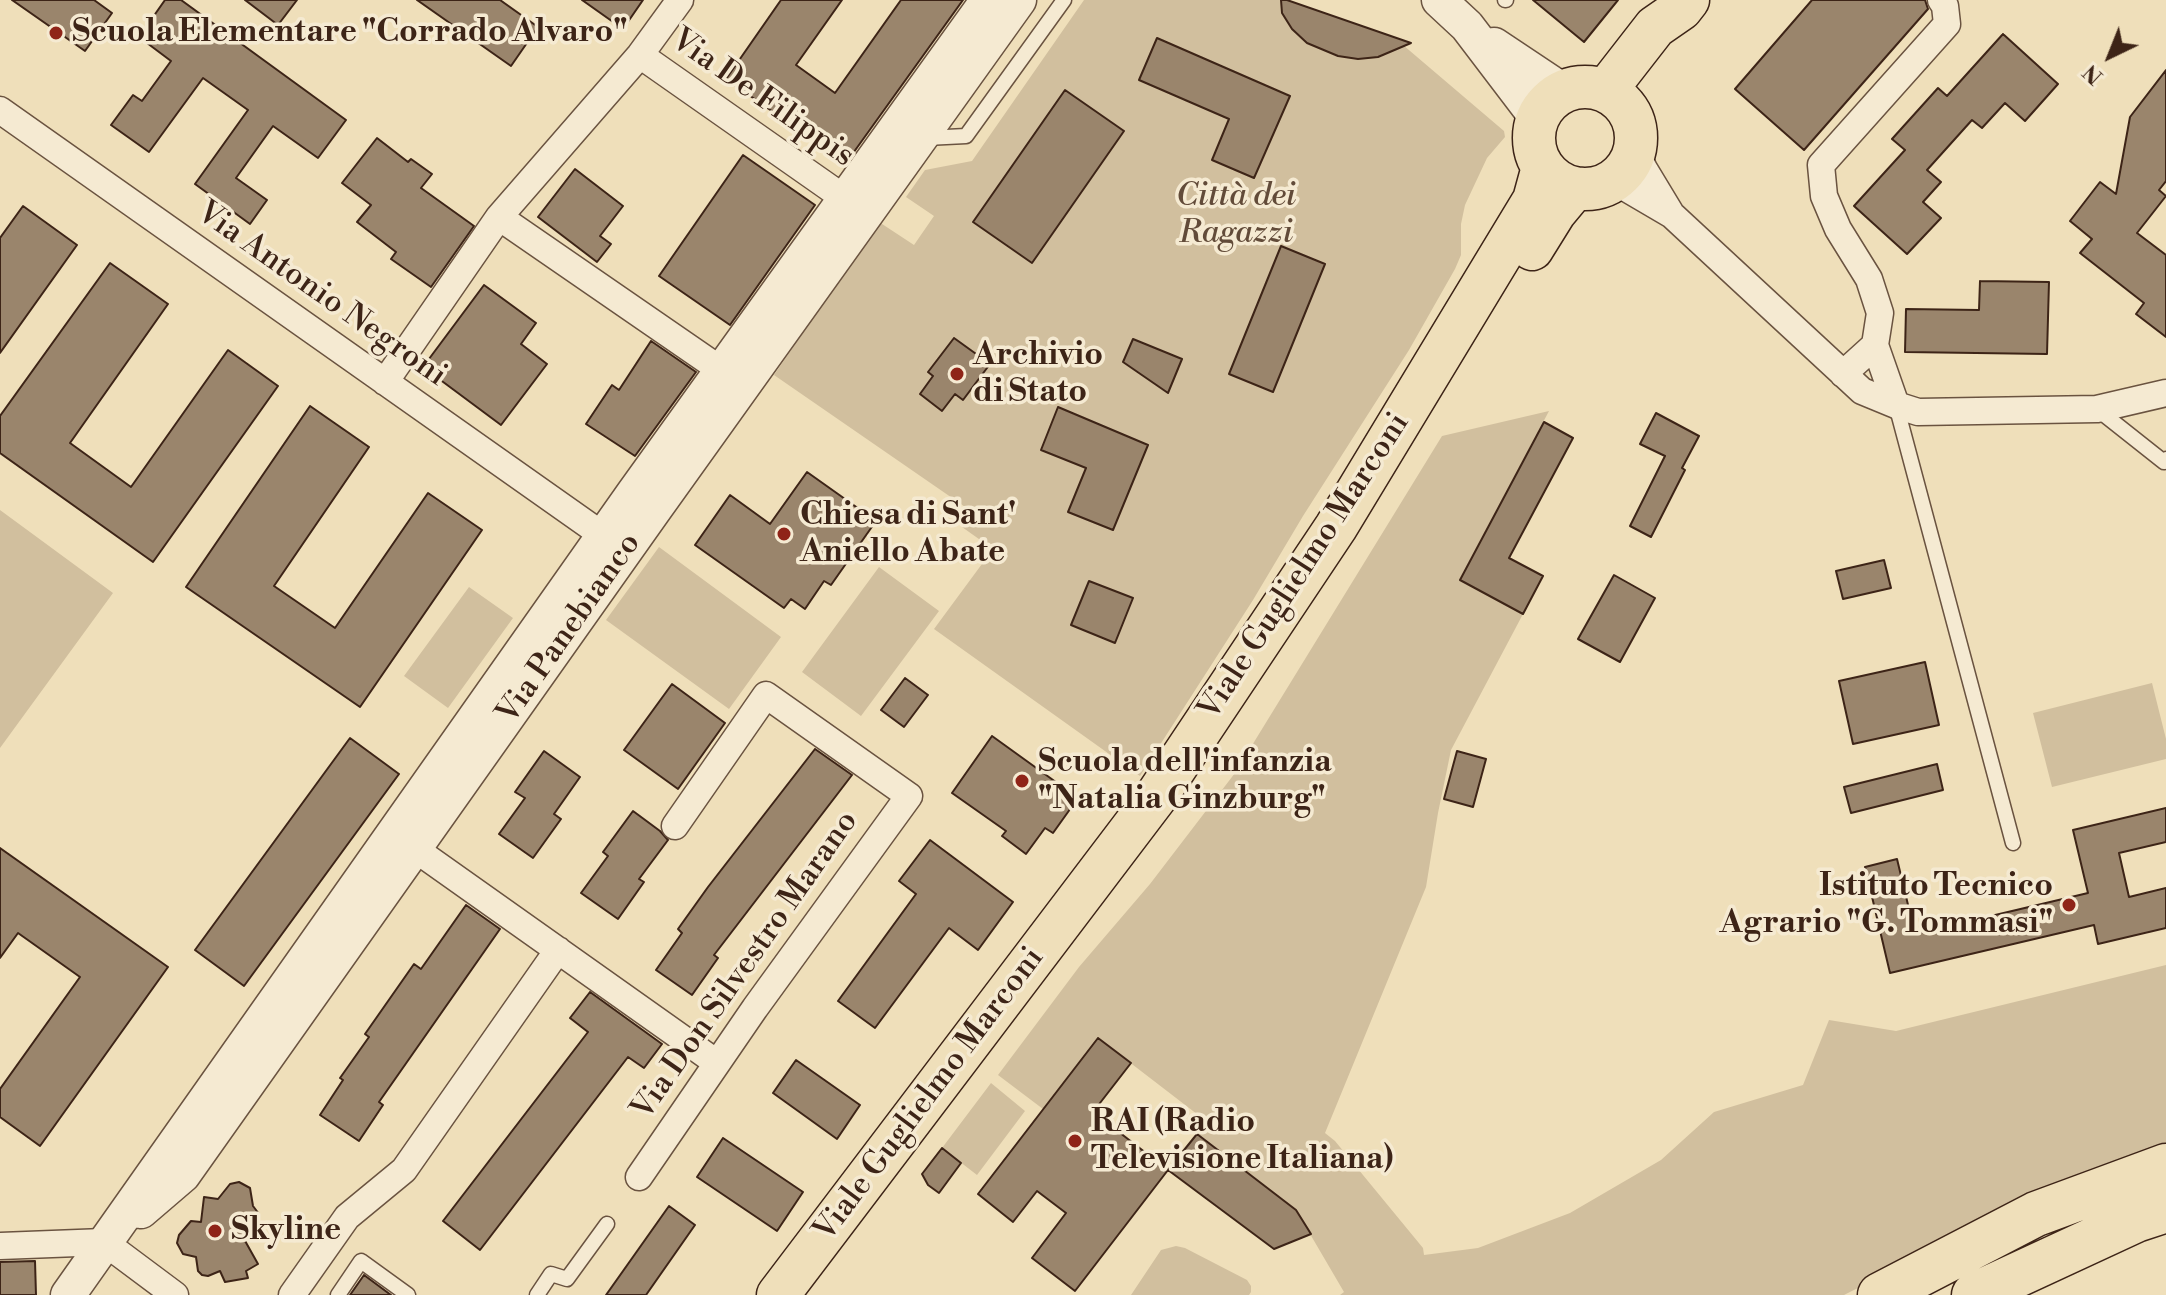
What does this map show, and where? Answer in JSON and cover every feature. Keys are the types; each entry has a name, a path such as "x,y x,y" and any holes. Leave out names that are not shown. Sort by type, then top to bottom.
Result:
{"highway":[{"path":"1880,1295 2036,1214 2166,1166"},
{"path":"1974,1295 2151,1215"}],"main road":[{"path":"1615,98 1669,41 1684,5"},
{"path":"1592,86 1615,98 1633,118 1637,134 1592,171 1536,152 1533,135 1550,104 1577,87 1592,86"},
{"name":"Viale Guglielmo Marconi","path":"778,1295 1155,798 1344,513 1534,200 1592,171"},
{"name":"Viale Guglielmo Marconi","path":"809,1295 1177,812 1354,538 1555,212 1592,171"}],"street":[{"path":"385,382 499,217 640,55 680,0"},
{"name":"Via Panebianco","path":"104,1242 183,1175 415,849 614,544 721,370 988,0"},
{"name":"Via Panebianco","path":"68,1295 614,544 732,411 1019,0"},
{"path":"1439,0 1550,104"},
{"path":"1896,405 1875,345 1880,313 1869,279 1838,229 1824,196 1821,165 1947,24 1945,6 1941,0"},
{"name":"Via De Filippis","path":"640,55 844,198"},
{"name":"Via Antonio Negroni","path":"0,110 614,544"},
{"path":"1592,171 1644,169 1672,215"},
{"path":"1592,171 1672,215 1862,391 1896,405 1918,412 2097,409 2166,393"},
{"path":"499,217 721,370"},
{"path":"1843,374 1875,345"},
{"name":"Via Don Silvestro Marano","path":"639,1177 909,796 766,695 675,826"},
{"path":"415,849 717,1063"},
{"path":"292,1295 347,1217 404,1170 558,950"},
{"path":"0,1246 104,1242 175,1295"}],"lane":[{"path":"920,138 966,136 1064,0"},
{"path":"1896,405 2013,843"},
{"path":"2097,409 2164,462 2166,459"},
{"path":"537,1295 551,1274 567,1279 607,1224"},
{"path":"338,1295 361,1261 408,1295"}],"green space":[{"name":"Città dei Ragazzi","path":"1084,0 1287,0 1407,42 1403,45 1504,131 1505,137 1487,158 1465,205 1461,224 1461,255 1455,269 1409,350 1140,776 934,629 993,549 962,527 971,511 774,375 879,222 914,245 934,216 906,197 925,170 972,161"},
{"path":"1549,411 1460,579 1523,614 1451,750 1426,887 1325,1133 1335,1141 1423,1248 1424,1255 1478,1248 1570,1213 1661,1160 1714,1112 1803,1085 1829,1020 1896,1031 2166,965 2166,1143 2056,1188 1844,1295 1340,1295 1344,1292 1296,1210 1197,1134 1206,1121 1098,1038 1043,1109 998,1075 1079,967 1150,884 1235,773 1442,436"},
{"path":"0,510 113,593 0,748"},
{"path":"659,547 781,637 729,709 606,620"},
{"path":"879,567 939,611 861,716 802,672"},
{"path":"469,587 513,618 448,708 404,676"},
{"path":"2152,683 2166,739 2166,759 2052,787 2033,713"},
{"path":"991,1083 1025,1111 977,1175 942,1148"},
{"path":"1176,1246 1247,1280 1251,1292 1249,1295 1131,1295 1161,1250"}],"building":[{"path":"12,0 94,0 112,13 85,51"},
{"path":"165,0 181,0 346,120 318,158 273,126 236,178 267,200 250,224 195,184 248,110 203,78 149,152 111,125 133,95 142,101 171,61 139,37"},
{"path":"245,0 297,0 278,25"},
{"path":"417,0 500,0 538,27 511,66"},
{"path":"582,0 643,0 623,29"},
{"path":"781,0 842,0 796,65 835,93 901,0 963,0 846,163 726,79"},
{"path":"1281,0 1411,43 1378,57 1358,59 1338,56 1307,43 1292,29 1282,13"},
{"path":"1533,0 1618,0 1584,42"},
{"path":"1812,0 1925,0 1928,9 1804,150 1735,89"},
{"path":"2003,34 2058,84 2025,121 2005,103 1982,128 1972,120 1927,170 1941,182 1923,202 1941,218 1907,254 1854,206 1905,150 1892,139 1938,88 1947,96"},
{"path":"1157,38 1290,96 1254,178 1212,160 1229,119 1139,80"},
{"path":"2166,70 2166,181 2159,190 2166,196 2137,233 2166,255 2166,337 2136,314 2144,303 2080,253 2092,239 2070,221 2100,182 2116,194 2130,117"},
{"path":"1065,90 1124,131 1032,263 973,222"},
{"path":"377,138 408,162 411,159 432,174 421,188 474,226 431,287 391,259 396,252 357,222 371,205 342,183"},
{"path":"743,155 815,205 730,325 659,276"},
{"path":"575,169 623,206 600,236 611,244 597,262 538,217"},
{"path":"23,206 77,245 0,353 0,238"},
{"path":"1281,246 1325,264 1273,392 1229,374"},
{"path":"110,263 168,304 70,443 131,487 228,350 278,386 153,562 0,453 0,416"},
{"path":"1980,281 2049,282 2047,354 1905,352 1906,309 1979,310"},
{"path":"484,285 536,323 521,344 547,364 501,425 423,367"},
{"name":"Archivio di Stato","path":"954,338 990,364 963,400 955,394 942,411 920,394 933,376 928,372"},
{"path":"1133,339 1182,359 1168,393 1123,362"},
{"path":"651,341 696,372 635,456 586,424 612,385 619,390"},
{"path":"310,406 369,447 274,586 335,628 428,493 482,530 360,707 186,587"},
{"path":"1058,407 1148,445 1113,530 1068,512 1086,468 1041,450"},
{"path":"1656,413 1699,436 1651,537 1630,526 1665,456 1640,444"},
{"path":"1544,422 1573,438 1509,558 1543,576 1523,614 1460,580"},
{"name":"Chiesa di Sant' Aniello Abate","path":"807,472 876,521 831,585 824,581 805,609 791,599 784,608 695,545 730,495 770,524"},
{"path":"1884,560 1891,588 1843,599 1836,571"},
{"path":"1614,575 1655,598 1620,662 1578,639"},
{"path":"1089,581 1133,598 1115,643 1071,625"},
{"path":"1925,662 1939,725 1853,744 1839,681"},
{"path":"905,678 928,695 904,727 881,710"},
{"path":"672,684 725,723 678,789 624,750"},
{"path":"992,736 1078,798 1053,833 1045,828 1026,854 1002,836 1006,831 952,793"},
{"path":"350,738 399,774 244,986 195,950"},
{"path":"815,749 852,775 714,955 718,958 692,995 656,970 682,933 678,929 708,887"},
{"path":"544,751 580,777 554,814 561,819 533,858 499,834 525,798 515,792"},
{"path":"1457,751 1486,759 1473,807 1444,799"},
{"path":"1937,764 1943,790 1851,813 1844,787"},
{"path":"2166,808 2166,842 2119,853 2129,897 2166,888 2166,928 2098,944 2094,925 1890,973 1865,867 1897,859 1915,934 2088,893 2073,830"},
{"path":"633,811 668,840 639,879 644,882 618,919 581,893 608,856 603,852"},
{"path":"930,840 1013,902 978,950 949,928 875,1028 838,1001 916,894 899,881"},
{"path":"0,848 168,967 40,1146 0,1117 0,1089 80,977 18,933 0,958"},
{"path":"466,905 500,929 379,1102 383,1105 359,1141 320,1115 343,1080 340,1078 369,1037 365,1034 414,964 421,969"},
{"path":"590,992 662,1044 644,1068 628,1057 480,1250 443,1221 588,1032 570,1018"},
{"name":"RAI (Radio Televisione Italiana)","path":"1098,1038 1131,1063 1093,1112 1168,1170 1075,1291 1032,1258 1066,1213 1037,1191 1013,1222 978,1194"},
{"path":"796,1060 860,1105 837,1139 773,1093"},
{"path":"1197,1134 1296,1210 1311,1234 1274,1249 1168,1170"},
{"path":"723,1138 803,1192 777,1231 697,1177"},
{"path":"942,1148 961,1163 939,1193 928,1185 922,1174"},
{"name":"Skyline","path":"239,1182 250,1188 253,1206 259,1214 244,1239 258,1264 246,1271 248,1278 225,1282 220,1271 202,1275 198,1271 196,1257 183,1254 177,1243 179,1235 191,1221 201,1222 204,1197 218,1199 230,1184"},
{"path":"669,1206 695,1225 646,1295 606,1295"},
{"path":"35,1261 36,1295 0,1295 0,1262"},
{"path":"364,1275 391,1295 350,1295"}],"place":[{"name":"Scuola Elementare \"Corrado Alvaro\"","path":"56,33"},
{"name":"Archivio di Stato","path":"957,374"},
{"name":"Chiesa di Sant' Aniello Abate","path":"784,534"},
{"name":"Scuola dell'infanzia \"Natalia Ginzburg\"","path":"1022,781"},
{"name":"Istituto Tecnico Agrario \"G. Tommasi\"","path":"2069,905"},
{"name":"RAI (Radio Televisione Italiana)","path":"1075,1141"},
{"name":"Skyline","path":"215,1231"}]}
